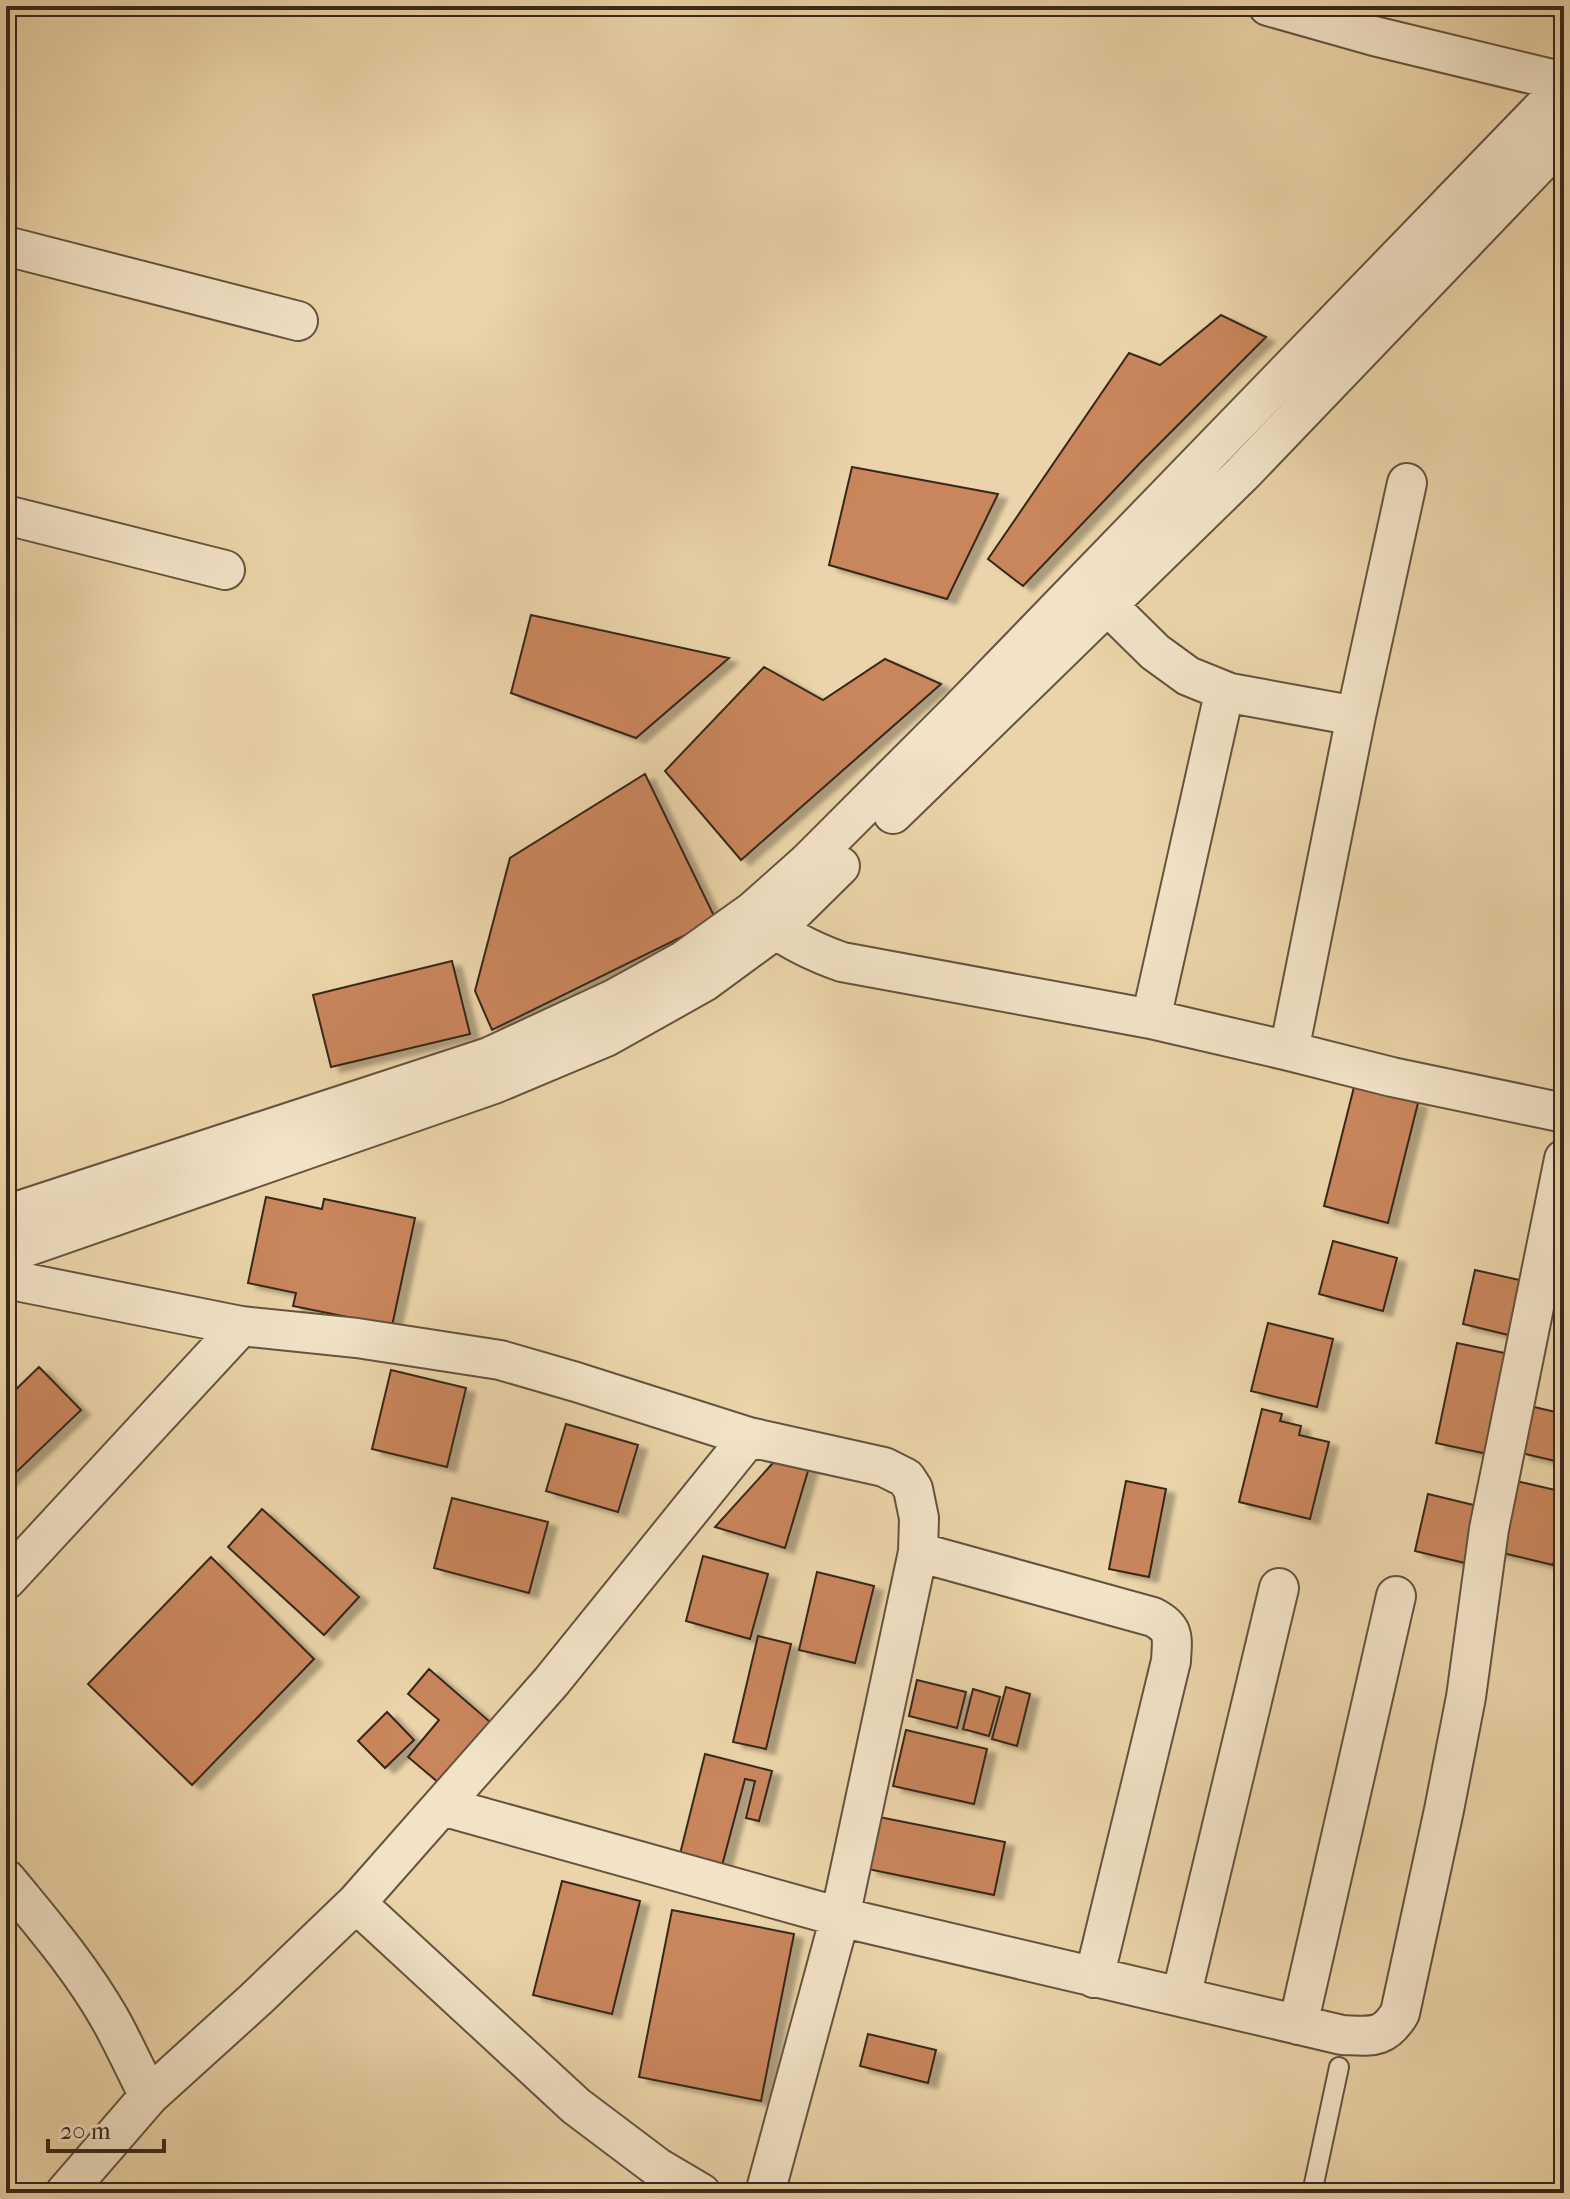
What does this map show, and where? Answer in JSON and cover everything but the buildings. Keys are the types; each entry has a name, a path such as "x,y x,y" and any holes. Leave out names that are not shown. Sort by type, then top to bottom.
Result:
{"street":[{"path":"6,1254 494,1084 606,1037 704,982 1095,594 1242,474 1316,370 1554,131 1564,84 1377,21 1268,6"},
{"path":"6,246 298,321"},
{"path":"1289,1051 1356,716 1407,483"},
{"path":"6,515 225,570"},
{"path":"1095,594 1135,634 1188,676 1230,693 1356,716"},
{"path":"1151,1019 1223,698 1230,693"},
{"path":"764,920 821,954 854,965 1151,1019 1392,1077 1564,1113"},
{"path":"6,1215 489,1057 616,998 764,920"},
{"path":"442,1806 840,1917 1342,2035 1381,2034 1391,2028 1400,2013 1444,1810 1466,1697 1489,1529 1564,1159"},
{"path":"6,1279 241,1326 357,1338 500,1360 749,1437 884,1467 906,1478 917,1501 918,1552 840,1917 765,2193"},
{"path":"6,1580 241,1326"},
{"path":"65,2193 149,2096 356,1903 551,1682 749,1437"},
{"path":"918,1552 1153,1617 1166,1623 1171,1632 1171,1661 1094,1978"},
{"path":"1181,1997 1279,1588"},
{"path":"1298,2025 1396,1596"},
{"path":"6,1879 87,1982 110,2018 149,2096"},
{"path":"356,1903 576,2106 657,2167 701,2193"}],"lane":[{"path":"1312,2193 1339,2067"}]}
